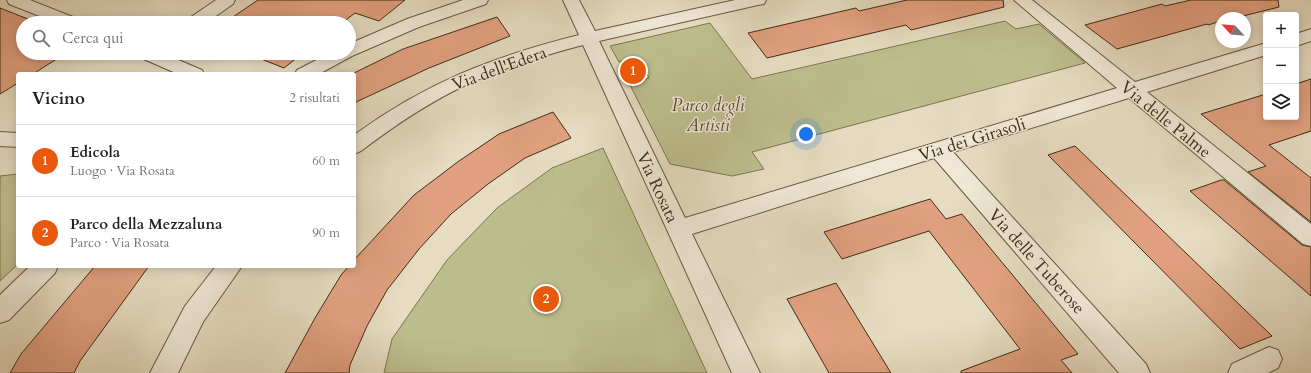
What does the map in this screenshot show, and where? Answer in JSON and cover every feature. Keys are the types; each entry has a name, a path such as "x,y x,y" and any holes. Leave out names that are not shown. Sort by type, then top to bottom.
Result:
{"street":[{"path":"15,0 55,16"},
{"path":"204,16 227,0"},
{"path":"356,48 413,23 480,0"},
{"name":"Via Rosata","path":"571,0 746,373"},
{"name":"Via dell'Edera","path":"356,145 391,119 446,87 504,62 589,38 758,0"},
{"name":"Via delle Palme","path":"1022,0 1131,91 1311,237"},
{"path":"1299,39 1311,35"},
{"name":"Via dei Girasoli","path":"678,229 1263,50"},
{"path":"164,60 191,72"},
{"path":"308,72 331,60"},
{"path":"0,140 16,140"},
{"name":"Via delle Tuberose","path":"938,150 1136,373"},
{"path":"0,312 44,268"},
{"path":"164,373 194,314 228,268"},
{"path":"1242,373 1269,359"}],"green space":[{"name":"Parco degli Artisti","path":"1005,21 1016,29 1039,24 1085,63 752,152 764,169 732,176 670,164 629,83 649,78 638,57 619,62 610,46 710,23 752,79"},
{"path":"603,148 707,373 384,373 392,339 447,260 497,208 552,168"},
{"path":"16,174 16,266 0,281 0,176"}],"building":[{"path":"258,0 405,0 379,21 355,13 351,16 234,16"},
{"path":"907,0 1003,0 1004,7 911,30 906,25 767,58 748,33 856,8 859,11"},
{"path":"1191,0 1278,0 1279,7 1251,14 1251,12 1215,12 1215,23 1117,49 1085,25 1162,4 1165,6"},
{"path":"0,8 20,16 16,16 16,60 55,60 36,72 16,72 16,84 0,94"},
{"path":"497,17 510,36 429,68 356,102 356,72 403,49"},
{"path":"264,60 294,60 284,68"},
{"path":"1311,79 1311,131 1269,145 1311,178 1311,222 1248,172 1266,166 1201,114 1263,95 1263,120 1299,120 1299,83"},
{"path":"553,112 571,138 525,158 488,184 451,214 419,249 387,290 367,326 350,365 349,373 285,373 315,318 341,275 347,268 356,268 356,258 414,195 459,161 499,134"},
{"path":"1075,146 1272,336 1240,349 1048,155"},
{"path":"1224,180 1302,245 1311,247 1311,296 1190,191"},
{"path":"930,199 946,219 962,214 1078,354 1061,360 1072,373 961,373 961,371 1020,349 929,231 842,259 824,232"},
{"path":"93,268 148,268 80,361 74,373 10,373 21,354"},
{"path":"836,283 891,373 829,373 787,299"}],"place":[{"name":"Edicola","path":"633,71"},
{"name":"Parco della Mezzaluna","path":"546,299"}]}
